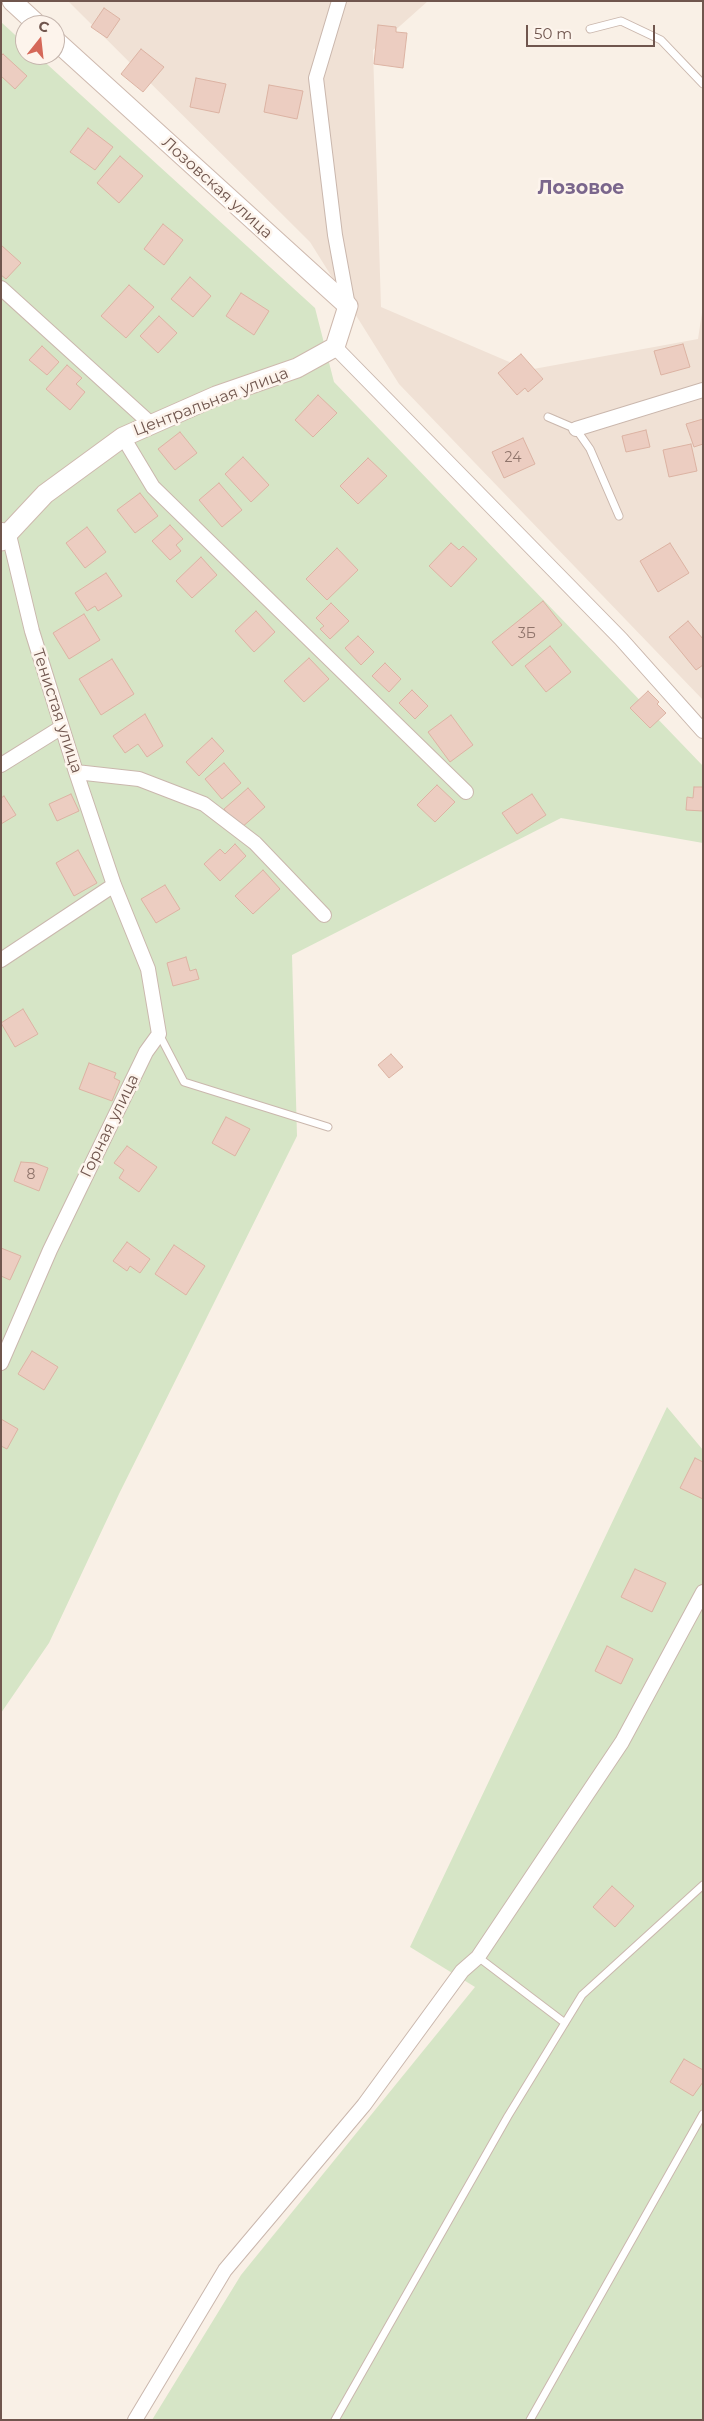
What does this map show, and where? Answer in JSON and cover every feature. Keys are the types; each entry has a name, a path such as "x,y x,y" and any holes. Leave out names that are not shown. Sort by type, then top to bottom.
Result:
{"main road":[{"path":"12,1 27,15"},
{"name":"Лозовская улица","path":"65,49 348,306"},
{"path":"335,347 348,306"},
{"name":"Центральная улица","path":"4,535 45,494 123,436 216,396 296,368 335,347"}],"street":[{"path":"339,1 316,78 335,235 348,306"},
{"path":"1,288 151,424"},
{"path":"335,347 621,639 703,731"},
{"path":"576,429 703,390"},
{"path":"123,436 153,486 466,792"},
{"name":"Тенистая улица","path":"4,535 62,728 114,884"},
{"path":"1,765 62,728"},
{"path":"76,772 139,779 204,804 255,843 324,915"},
{"path":"1,960 114,884 148,969 159,1034"},
{"name":"Горная улица","path":"1,1363 54,1242 146,1052 159,1034"},
{"path":"135,2420 225,2270 364,2106 462,1971 478,1957 622,1742 703,1592"}],"lane":[{"path":"590,29 621,21 661,40 703,84"},
{"path":"548,417 576,429 590,449 618,516"},
{"path":"159,1034 184,1082 328,1127"},
{"path":"335,2420 508,2116 582,1995 703,1885"},
{"path":"478,1957 565,2023"},
{"path":"530,2420 703,2114"}],"shaded area":[{"path":"68,1 428,1 373,50 381,307 528,370 698,339 703,306 703,700 399,384 310,242"}],"green space":[{"path":"1,22 15,35 15,65 48,65 315,308 334,382 703,766 703,843 561,818 292,955 297,1136 119,1494 49,1643 1,1713"},
{"path":"667,1407 703,1450 703,2420 152,2420 241,2275 475,1987 410,1947"}],"building":[{"path":"104,8 120,19 107,38 91,27"},
{"path":"378,25 396,27 396,32 407,33 403,68 374,64"},
{"path":"141,49 164,67 143,92 121,74"},
{"path":"3,54 27,76 15,89 1,76 1,56"},
{"path":"196,78 226,84 219,113 190,107"},
{"path":"269,85 303,91 297,119 264,112"},
{"path":"88,128 113,147 95,170 70,152"},
{"path":"120,156 143,176 119,203 97,183"},
{"path":"163,224 183,240 164,265 144,249"},
{"path":"1,245 21,263 6,279 1,275"},
{"path":"190,277 211,296 193,317 171,299"},
{"path":"129,285 154,307 126,338 101,316"},
{"path":"241,293 269,311 254,335 226,316"},
{"path":"159,316 177,333 158,353 140,336"},
{"path":"683,344 690,367 661,375 654,351"},
{"path":"42,346 59,362 47,375 29,360"},
{"path":"521,354 543,379 528,392 525,388 517,395 498,373"},
{"path":"67,365 82,378 76,384 85,392 70,410 46,389"},
{"path":"318,395 337,413 313,437 295,420"},
{"path":"703,419 703,444 694,447 686,424"},
{"path":"646,430 650,447 626,452 622,436"},
{"path":"180,432 197,453 175,470 158,449"},
{"path":"523,438 535,464 504,478 492,452"},
{"path":"691,444 697,471 669,477 663,450"},
{"path":"243,457 269,485 251,502 225,474"},
{"path":"368,458 387,476 358,504 340,486"},
{"path":"219,483 242,510 222,527 199,500"},
{"path":"140,493 158,516 135,533 117,510"},
{"path":"170,525 183,539 176,545 181,551 170,560 152,541"},
{"path":"87,527 106,552 85,568 66,543"},
{"path":"451,543 459,550 463,546 477,559 451,587 429,566"},
{"path":"670,543 689,573 658,592 640,561"},
{"path":"337,548 358,570 327,600 306,579"},
{"path":"201,557 217,575 192,598 176,581"},
{"path":"106,573 122,596 98,611 95,606 87,611 75,593"},
{"path":"543,601 562,625 512,666 492,642"},
{"path":"331,603 349,621 330,639 320,629 324,626 316,618"},
{"path":"256,611 275,632 254,652 235,631"},
{"path":"84,614 100,640 69,659 53,633"},
{"path":"688,621 703,639 703,665 696,670 669,637"},
{"path":"358,636 374,652 361,665 345,648"},
{"path":"550,646 571,672 546,692 525,666"},
{"path":"309,658 329,679 304,702 284,681"},
{"path":"112,659 134,694 101,715 79,679"},
{"path":"385,663 401,679 389,692 372,676"},
{"path":"412,690 428,706 415,719 399,703"},
{"path":"648,691 659,702 657,704 666,713 650,728 630,708"},
{"path":"145,714 163,746 147,757 138,744 125,753 113,736"},
{"path":"451,715 473,745 450,762 428,732"},
{"path":"212,738 224,751 199,776 186,762"},
{"path":"224,763 241,783 222,799 205,779"},
{"path":"437,785 455,802 435,822 417,805"},
{"path":"694,787 703,787 703,811 686,810 687,797 693,798"},
{"path":"248,788 265,807 241,828 224,809"},
{"path":"71,794 79,811 57,821 49,804"},
{"path":"532,794 546,815 517,834 502,813"},
{"path":"4,796 16,815 1,824 1,798"},
{"path":"235,844 246,856 220,881 204,864 220,849 225,854"},
{"path":"78,850 97,883 74,896 56,863"},
{"path":"263,870 280,889 253,914 235,896"},
{"path":"165,885 180,909 156,923 141,899"},
{"path":"186,957 190,971 196,969 199,979 173,986 167,963"},
{"path":"23,1009 38,1034 15,1047 1,1023"},
{"path":"391,1054 403,1067 389,1078 378,1065"},
{"path":"89,1063 116,1073 114,1078 120,1081 112,1101 79,1089"},
{"path":"226,1117 250,1129 235,1156 212,1143"},
{"path":"127,1146 157,1167 139,1192 119,1178 124,1170 114,1163"},
{"path":"21,1162 35,1163 48,1168 39,1191 14,1181"},
{"path":"127,1242 150,1259 140,1273 130,1266 127,1271 113,1261"},
{"path":"174,1245 205,1266 186,1295 155,1274"},
{"path":"1,1248 21,1256 10,1280 1,1276"},
{"path":"32,1351 58,1367 44,1390 18,1374"},
{"path":"1,1419 18,1429 7,1449 1,1446"},
{"path":"695,1458 703,1462 703,1499 680,1488"},
{"path":"635,1569 666,1583 652,1612 621,1597"},
{"path":"607,1646 633,1659 621,1684 595,1671"},
{"path":"612,1886 634,1906 615,1927 593,1907"},
{"path":"684,2059 703,2070 703,2082 693,2096 670,2082"}],"district":[{"name":"Лозовое","path":"581,188"}]}
